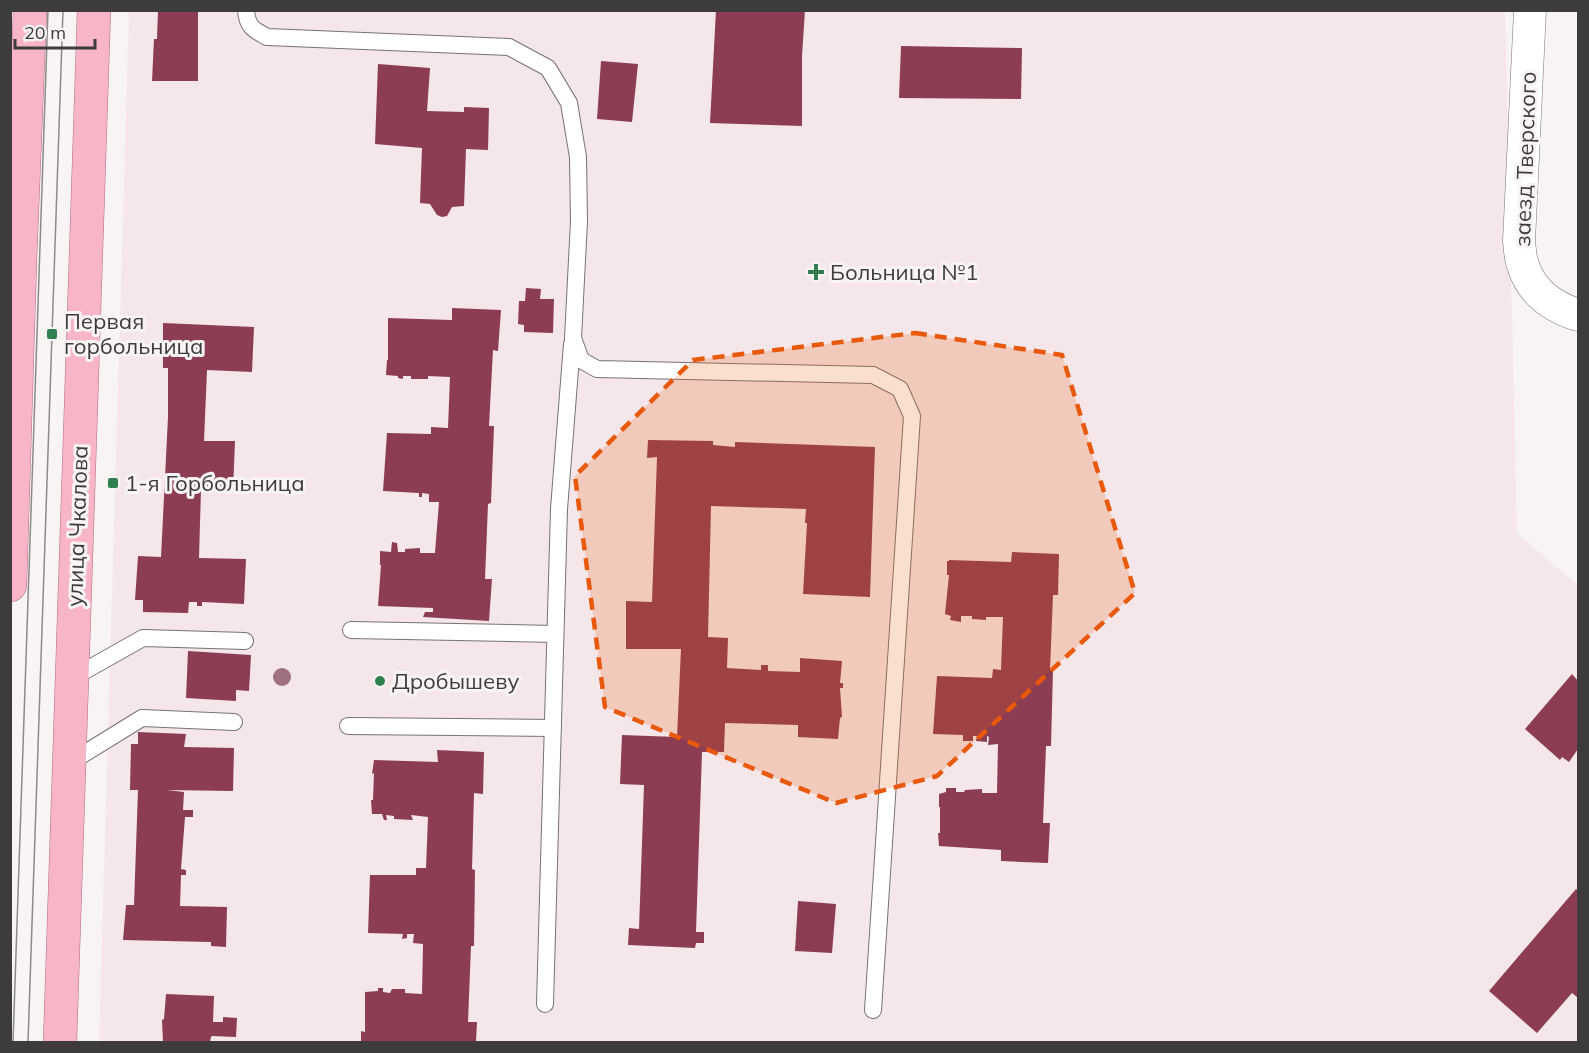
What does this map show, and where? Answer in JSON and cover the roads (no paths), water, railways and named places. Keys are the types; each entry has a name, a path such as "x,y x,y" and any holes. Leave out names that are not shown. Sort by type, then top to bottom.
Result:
{"main road":[{"path":"10,585 15,261 30,10"},
{"name":"улица Чкалова","path":"60,1042 94,10"}],"street":[{"name":"заезд Тверского","path":"1530,10 1519,241 1522,264 1532,285 1549,302 1578,315"}],"lane":[{"path":"246,10 245,14 252,29 267,37 509,47 548,68 569,102 578,157 579,221 573,338 559,508 545,1004"},
{"path":"573,338 581,360 597,369 873,375 900,388 912,416 873,1010"},
{"path":"351,630 555,634"},
{"path":"72,678 143,638 245,641"},
{"path":"69,764 142,718 234,722"},
{"path":"348,726 553,728"}],"tram line":[{"path":"13,1042 48,10"},
{"path":"28,1042 63,10"}],"place":[{"name":"Больница №1","path":"816,272"},
{"name":"Первая горбольница","path":"52,334"},
{"name":"1-я Горбольница","path":"113,483"},
{"name":"Дробышеву","path":"380,681"}]}
